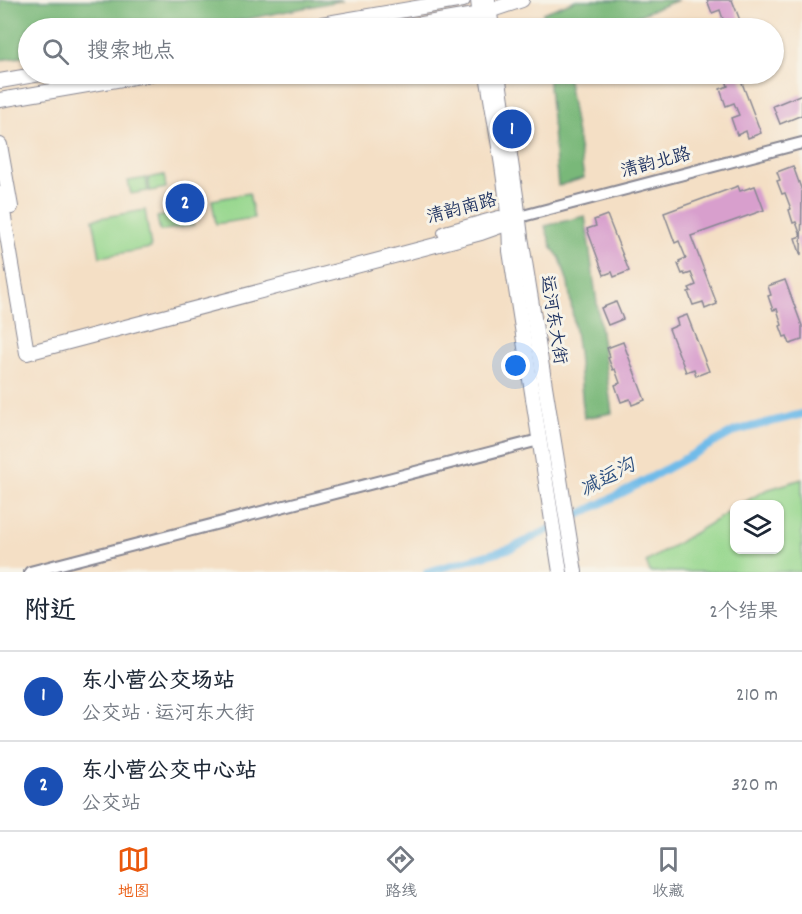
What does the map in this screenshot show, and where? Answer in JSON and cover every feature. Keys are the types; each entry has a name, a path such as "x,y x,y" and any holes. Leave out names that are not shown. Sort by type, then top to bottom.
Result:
{"main road":[{"path":"357,18 463,0"},
{"path":"438,18 484,6 522,0"},
{"path":"0,81 18,78"},
{"path":"0,100 92,84"},
{"name":"运河东大街","path":"489,84 561,485 574,570"},
{"name":"运河东大街","path":"499,84 512,219 510,251 559,571"},
{"path":"0,145 33,346"},
{"path":"0,194 33,346"},
{"name":"清韵南路","path":"33,346 481,233 512,219"}],"street":[{"name":"清韵北路","path":"512,219 802,143"},
{"path":"30,572 539,440"}],"green space":[{"path":"0,0 344,0 252,18 18,18 18,57 0,60"},
{"path":"576,0 678,0 632,18 543,18 543,13"},
{"path":"549,84 569,84 584,178 558,186"},
{"path":"164,175 166,188 150,191 148,178"},
{"path":"146,178 148,191 131,194 128,181"},
{"path":"249,193 254,218 216,224 212,200"},
{"path":"145,210 151,248 100,257 93,219"},
{"path":"190,211 193,225 160,231 157,217"},
{"path":"585,216 612,413 584,418 578,352 568,283 560,258 552,248 545,226"},
{"path":"802,479 802,572 650,572 646,562 730,511 730,554 784,554 784,500 748,500 766,490"}],"building":[{"path":"707,0 732,0 739,18 723,18 720,10 712,13"},
{"path":"727,84 742,84 761,133 748,138 746,131 737,135 731,118 739,115 734,103 726,106 720,89 728,86"},
{"path":"802,94 802,115 780,124 773,106"},
{"path":"793,166 802,191 801,256 795,238 801,236 796,222 793,223 785,193 782,194 777,181 780,180 777,172"},
{"path":"738,186 740,191 755,186 764,210 691,236 717,304 705,309 703,302 693,305 688,292 691,291 689,288 696,285 691,273 682,274 678,264 686,258 679,241 675,243 664,213"},
{"path":"607,215 629,271 614,277 612,272 604,275 587,229 596,226 594,220"},
{"path":"785,280 802,326 802,340 790,344 787,336 784,337 777,309 773,310 768,296 771,295 768,286"},
{"path":"616,302 623,319 608,325 601,308"},
{"path":"687,315 709,371 696,376 694,369 686,372 669,329 678,325 676,319"},
{"path":"623,342 645,400 632,405 630,399 621,402 615,385 620,383 608,358 610,357 607,348"}],"waterway":[{"name":"减运沟","path":"427,572 512,548 628,490 735,431 802,414"}],"place":[{"name":"东小营公交场站","path":"512,129"},
{"name":"东小营公交中心站","path":"185,203"}]}
